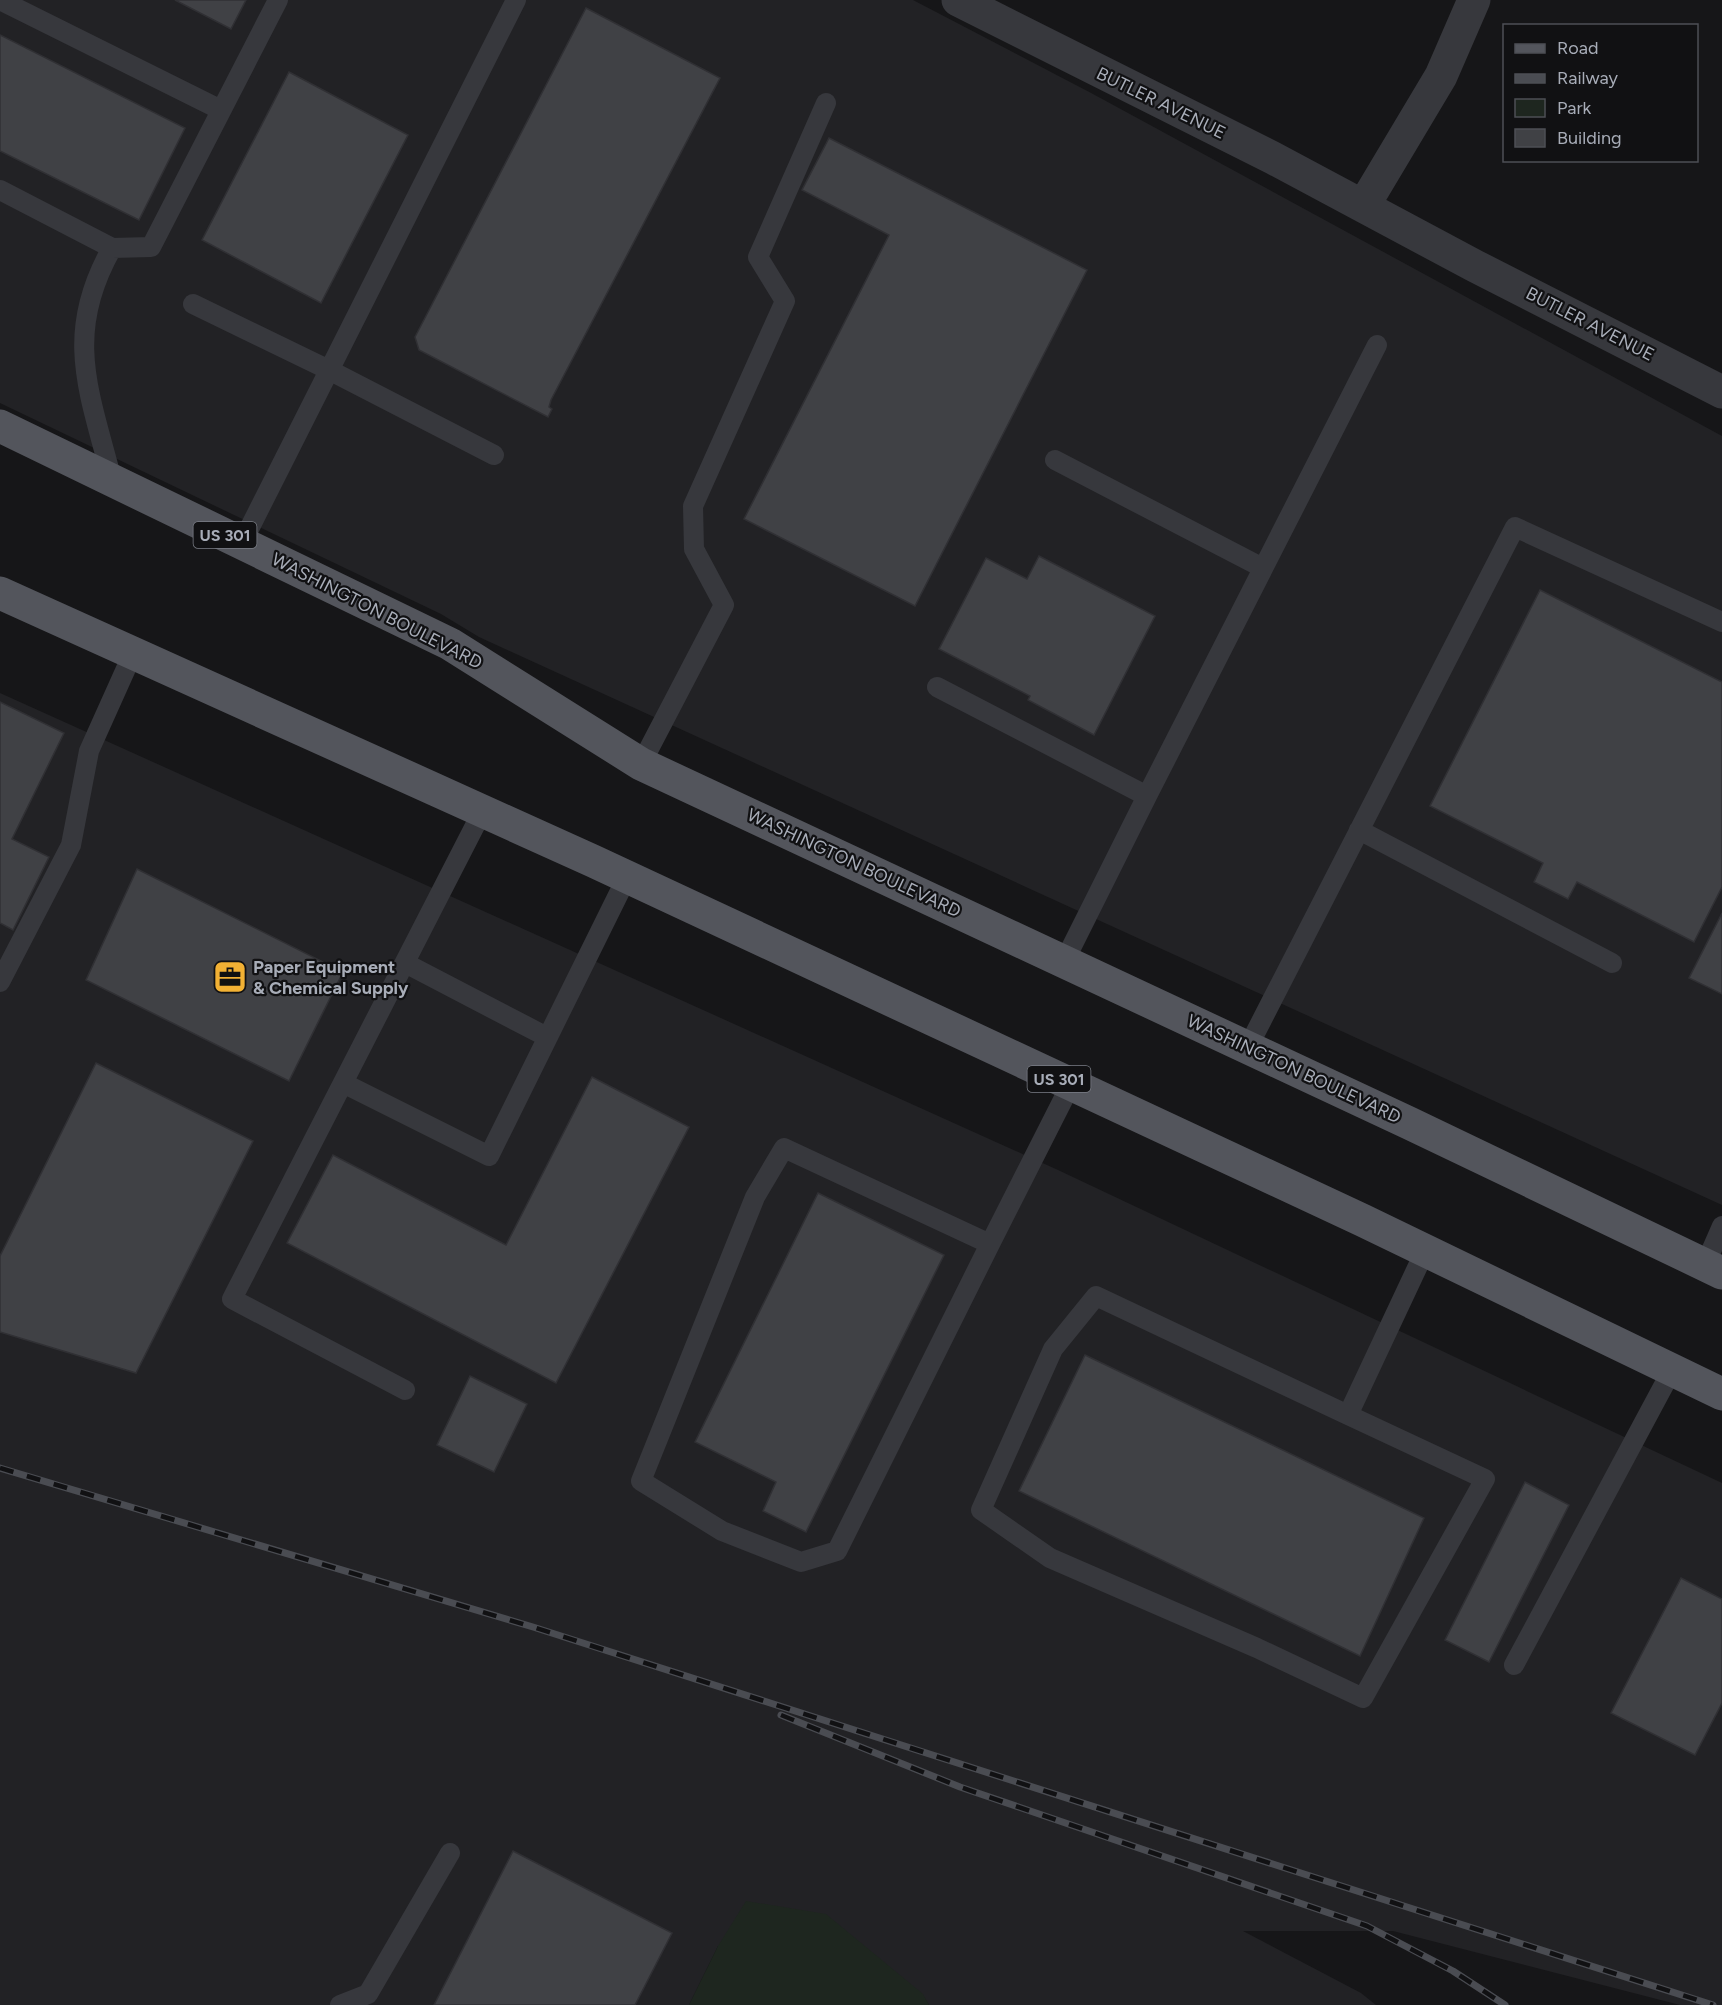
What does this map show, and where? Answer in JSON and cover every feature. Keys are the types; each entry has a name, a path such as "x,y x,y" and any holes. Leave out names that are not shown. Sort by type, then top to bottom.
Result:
{"main road":[{"name":"WASHINGTON BOULEVARD","path":"0,426 450,644 641,764 1248,1047 1713,1269"},
{"name":"US 301","path":"0,593 627,876 1425,1251 1722,1394"}],"street":[{"name":"BUTLER AVENUE","path":"958,0 1364,205 1475,266 1722,392"},
{"path":"1364,205 1442,76 1474,0"}],"lane":[{"path":"0,0 221,111"},
{"path":"0,190 112,248 151,247 278,0"},
{"path":"242,543 516,0"},
{"path":"641,764 724,604 694,549 693,506 785,301 758,257 826,103"},
{"path":"112,248 96,282 82,328 85,378 112,480"},
{"path":"193,304 329,370 494,455"},
{"path":"1064,962 1377,345"},
{"path":"1055,460 1263,567"},
{"path":"1248,1047 1515,527 1722,622"},
{"path":"0,982 71,845 89,751 133,653"},
{"path":"938,687 1147,796"},
{"path":"405,1390 232,1299 483,812"},
{"path":"1359,830 1612,963"},
{"path":"343,1083 489,1156 627,876"},
{"path":"405,963 548,1037"},
{"path":"990,1244 784,1148 755,1197 641,1480 722,1531 801,1562 837,1551 1071,1084"},
{"path":"1713,1269 1722,1226"},
{"path":"1348,1415 1425,1251"},
{"path":"1096,1296 1348,1415 1485,1479 1363,1698 1257,1648 1050,1558 981,1509 1053,1349 1096,1296"},
{"path":"1514,1665 1672,1370"},
{"path":"340,2005 368,1994 450,1853"}],"shaded area":[{"path":"0,0 913,0 1093,94 1722,436 1722,1205 479,637 441,614 0,403"},
{"path":"0,693 1058,1170 1722,1483 1722,2005 1680,2005 1393,1931 1243,1931 1361,1993 1376,2005 929,2005 922,1994 718,1946 689,2005 0,2005"}],"green space":[{"path":"746,1901 826,1914 923,1994 929,2005 689,2005 718,1946"}],"building":[{"path":"175,0 246,0 231,29"},
{"path":"586,8 720,78 551,400 549,407 552,409 548,417 419,350 415,337"},
{"path":"0,35 185,128 139,220 0,151"},
{"path":"289,72 408,135 321,303 202,240"},
{"path":"829,138 1087,270 915,606 744,519 889,235 802,190"},
{"path":"1039,556 1155,616 1094,735 1028,700 1030,696 939,649 986,558 1027,579"},
{"path":"1540,590 1722,682 1722,887 1694,942 1577,882 1568,899 1534,882 1543,863 1430,806"},
{"path":"0,702 64,733 12,839 49,857 13,930 0,923"},
{"path":"137,869 343,972 289,1081 86,980"},
{"path":"1722,913 1722,994 1689,978"},
{"path":"96,1063 253,1141 136,1373 0,1332 0,1256"},
{"path":"592,1077 689,1127 556,1383 287,1243 333,1155 506,1245"},
{"path":"818,1193 944,1255 806,1532 763,1511 776,1482 695,1442"},
{"path":"1085,1355 1424,1518 1360,1656 1019,1491"},
{"path":"470,1376 527,1404 494,1472 437,1445"},
{"path":"1525,1482 1569,1505 1489,1662 1445,1640"},
{"path":"1681,1578 1722,1599 1722,1703 1695,1755 1611,1713"},
{"path":"513,1851 672,1933 635,2005 434,2005"}],"railway":[{"path":"0,1468 533,1627 1713,2005"},
{"path":"781,1715 960,1787 1367,1926 1453,1971 1505,2005"}],"place":[{"name":"Paper Equipment & Chemical Supply","path":"230,977"}]}
